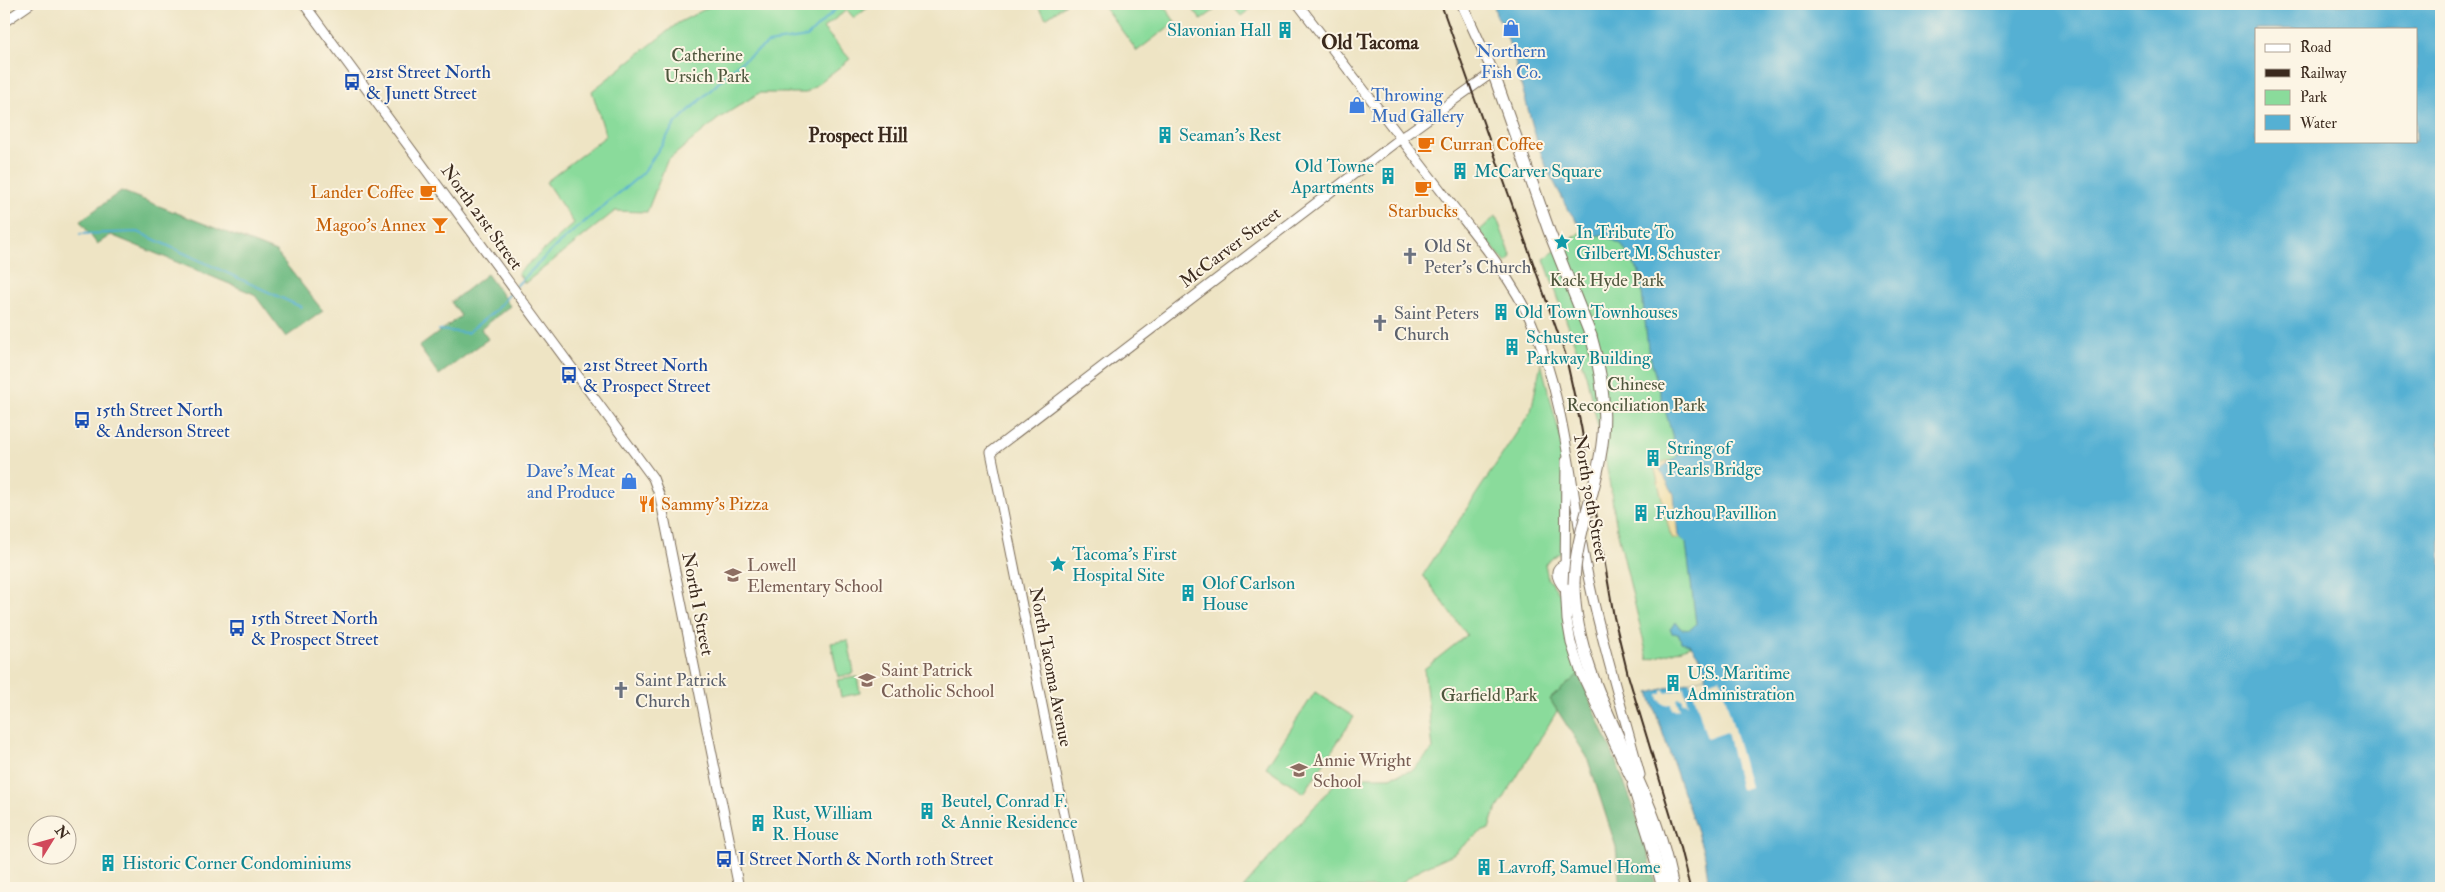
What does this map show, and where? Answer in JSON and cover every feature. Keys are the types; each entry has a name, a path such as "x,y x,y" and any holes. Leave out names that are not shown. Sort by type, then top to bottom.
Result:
{"highway":[{"path":"1492,72 1549,231 1591,336 1601,378 1604,427 1598,466 1577,544 1569,586 1581,644 1630,777 1650,839 1663,888"},
{"path":"1607,713 1647,801 1660,836 1673,888"}],"main road":[{"path":"4,22 30,4"},
{"name":"North 21st Street","path":"304,4 633,450"},
{"name":"North 30th Street","path":"1298,4 1497,264 1519,299 1536,334 1552,379 1585,561 1598,620 1647,801"},
{"path":"1462,4 1492,72"},
{"name":"McCarver Street","path":"990,452 1401,138 1492,72"},
{"name":"North I Street","path":"633,450 650,472 659,490 739,888"},
{"path":"1565,564 1566,450"},
{"name":"North Tacoma Avenue","path":"990,452 1079,888"},
{"path":"1598,620 1591,606 1582,564 1577,561 1558,568 1556,575 1569,586 1567,620 1576,658 1630,777"}],"green space":[{"name":"Catherine Ursich Park","path":"715,4 873,4 854,18 847,10 823,28 850,59 806,93 759,93 718,119 667,161 647,212 615,211 525,283 518,273 574,223 546,182 606,136 592,91 678,23"},
{"path":"1036,4 1066,4 1046,18"},
{"path":"1102,4 1163,4 1175,22 1137,51"},
{"path":"1189,4 1223,4 1201,20"},
{"path":"1231,4 1257,4 1241,16"},
{"name":"Chinese Reconciliation Park","path":"1639,189 1706,641 1648,660 1617,529 1605,456 1586,375 1544,259"},
{"path":"121,191 276,252 323,311 286,337 254,294 111,235 97,244 80,221"},
{"path":"1496,216 1512,258 1506,263 1479,231"},
{"path":"487,274 510,306 481,329 488,339 439,375 419,347 461,316 451,302"},
{"name":"Garfield Park","path":"1541,363 1564,451 1563,550 1545,564 1548,579 1562,596 1579,674 1550,699 1557,711 1493,816 1489,829 1479,833 1453,854 1422,868 1394,888 1243,888 1337,781 1355,785 1361,777 1390,777 1413,770 1433,749 1424,669 1467,635 1423,575 1531,411"},
{"path":"848,640 854,673 838,677 831,643"},
{"path":"1579,674 1633,806 1650,860 1656,888 1620,888 1616,847 1587,757 1550,699"},
{"path":"857,677 860,693 841,697 837,680"},
{"path":"1315,692 1354,717 1304,793 1266,767"}],"sand":[{"path":"1666,461 1683,461 1689,537 1673,539 1670,533 1654,465"}],"water":[{"path":"1494,4 2441,4 2441,888 1709,888 1705,856 1649,693 1705,677 1706,670 1690,644 1681,642 1679,634 1672,633 1670,629 1676,622 1680,628 1688,630 1696,623 1686,543 1678,536 1674,494 1660,469 1678,456 1648,349 1640,274 1621,244 1603,235 1591,236 1585,233 1570,212 1548,171 1538,145 1502,23 1496,15"}],"pier":[{"path":"1705,677 1707,682 1720,678 1750,787 1741,790 1727,732 1707,739 1690,681"},
{"path":"1683,684 1688,705 1685,702 1682,703 1682,699 1678,698 1680,710 1676,709 1676,712 1674,709 1672,710 1671,704 1665,705 1660,702 1658,694 1662,694 1664,690 1666,693 1682,689"}],"waterway":[{"path":"515,287 557,245 643,173 676,123 737,65 768,43 807,37 841,4"},
{"path":"80,234 138,232 301,307"},
{"path":"439,330 467,333 495,311 512,291"}],"railway":[{"path":"1441,4 1565,353 1581,426 1614,617 1628,675 1678,840 1690,888"}],"place":[{"name":"Northern Fish Co.","path":"1511,28"},
{"name":"Slavonian Hall","path":"1285,30"},
{"name":"21st Street North & Junett Street","path":"352,82"},
{"name":"Throwing Mud Gallery","path":"1357,105"},
{"name":"Seaman's Rest","path":"1165,135"},
{"name":"Curran Coffee","path":"1426,144"},
{"name":"McCarver Square","path":"1460,171"},
{"name":"Old Towne Apartments","path":"1388,176"},
{"name":"Starbucks","path":"1423,188"},
{"name":"Lander Coffee","path":"428,192"},
{"name":"Magoo's Annex","path":"440,225"},
{"name":"In Tribute To Gilbert M. Schuster","path":"1562,242"},
{"name":"Old St Peter's Church","path":"1410,256"},
{"name":"Old Town Townhouses","path":"1501,312"},
{"name":"Saint Peters Church","path":"1380,323"},
{"name":"Schuster Parkway Building","path":"1512,347"},
{"name":"21st Street North & Prospect Street","path":"569,375"},
{"name":"15th Street North & Anderson Street","path":"82,420"},
{"name":"String of Pearls Bridge","path":"1653,458"},
{"name":"Dave's Meat and Produce","path":"629,481"},
{"name":"Sammy’s Pizza","path":"647,504"},
{"name":"Fuzhou Pavillion","path":"1641,513"},
{"name":"Tacoma's First Hospital Site","path":"1058,564"},
{"name":"Lowell Elementary School","path":"733,575"},
{"name":"Olof Carlson House","path":"1188,593"},
{"name":"15th Street North & Prospect Street","path":"237,628"},
{"name":"Saint Patrick Catholic School","path":"867,680"},
{"name":"U.S. Maritime Administration","path":"1673,683"},
{"name":"Saint Patrick Church","path":"621,690"},
{"name":"Annie Wright School","path":"1299,770"},
{"name":"Beutel, Conrad F. & Annie Residence","path":"927,811"},
{"name":"Rust, William R. House","path":"758,823"},
{"name":"I Street North & North 10th Street","path":"724,859"},
{"name":"Historic Corner Condominiums","path":"108,863"},
{"name":"Lavroff, Samuel Home","path":"1484,867"}],"district":[{"name":"Old Tacoma","path":"1370,42"},
{"name":"Prospect Hill","path":"858,135"}],"park label":[{"name":"Kack Hyde Park","path":"1607,280"}]}
